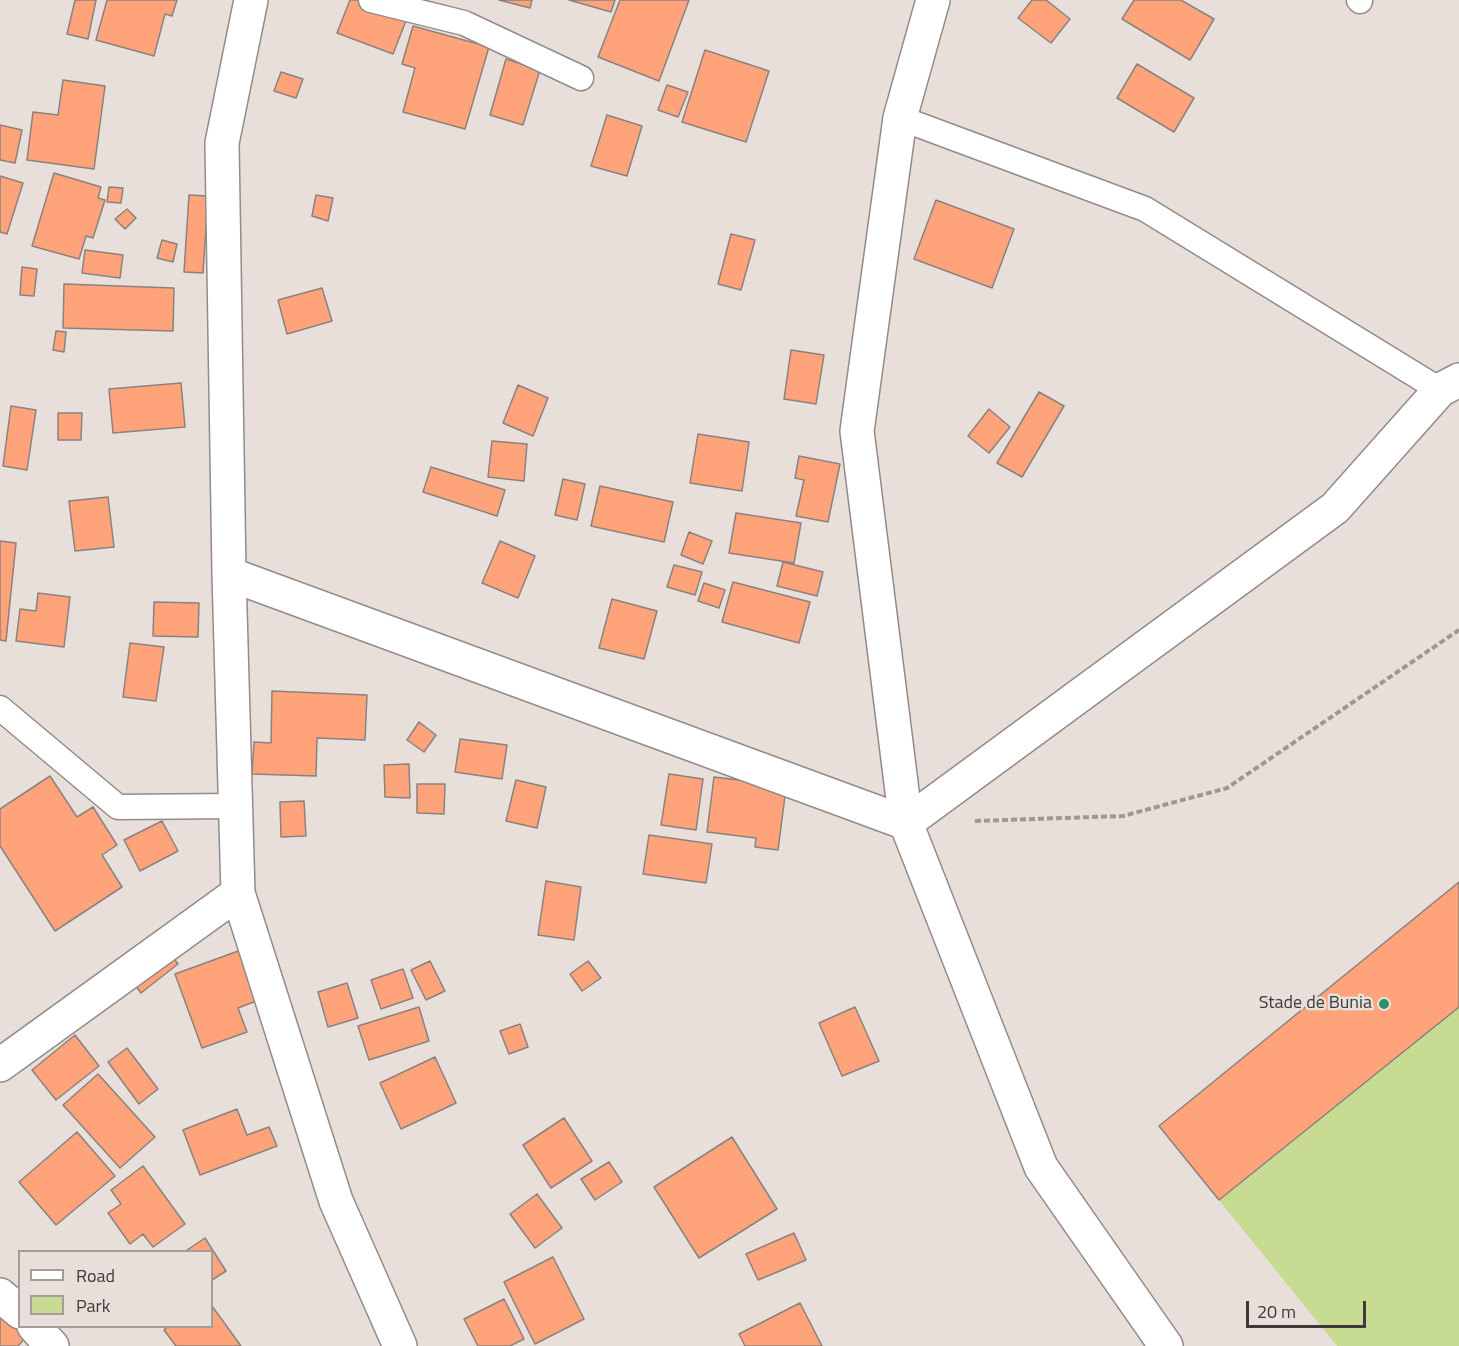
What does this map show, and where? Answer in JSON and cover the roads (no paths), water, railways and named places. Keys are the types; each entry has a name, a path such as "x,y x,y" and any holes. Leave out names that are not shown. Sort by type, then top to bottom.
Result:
{"street":[{"path":"251,0 222,143 229,574 238,893 336,1201 400,1346"},
{"path":"933,0 900,118 857,431 906,823 1041,1167 1166,1346"},
{"path":"906,823 1335,508 1449,385"},
{"path":"229,574 906,823"},
{"path":"0,1065 238,893"},
{"path":"0,1295 18,1310"},
{"path":"36,1328 52,1346"}],"lane":[{"path":"371,0 464,23 581,78"},
{"path":"900,118 1145,209 1449,385"},
{"path":"0,708 118,807 235,806"}],"place":[{"name":"Stade de Bunia","path":"1384,1004"}]}
